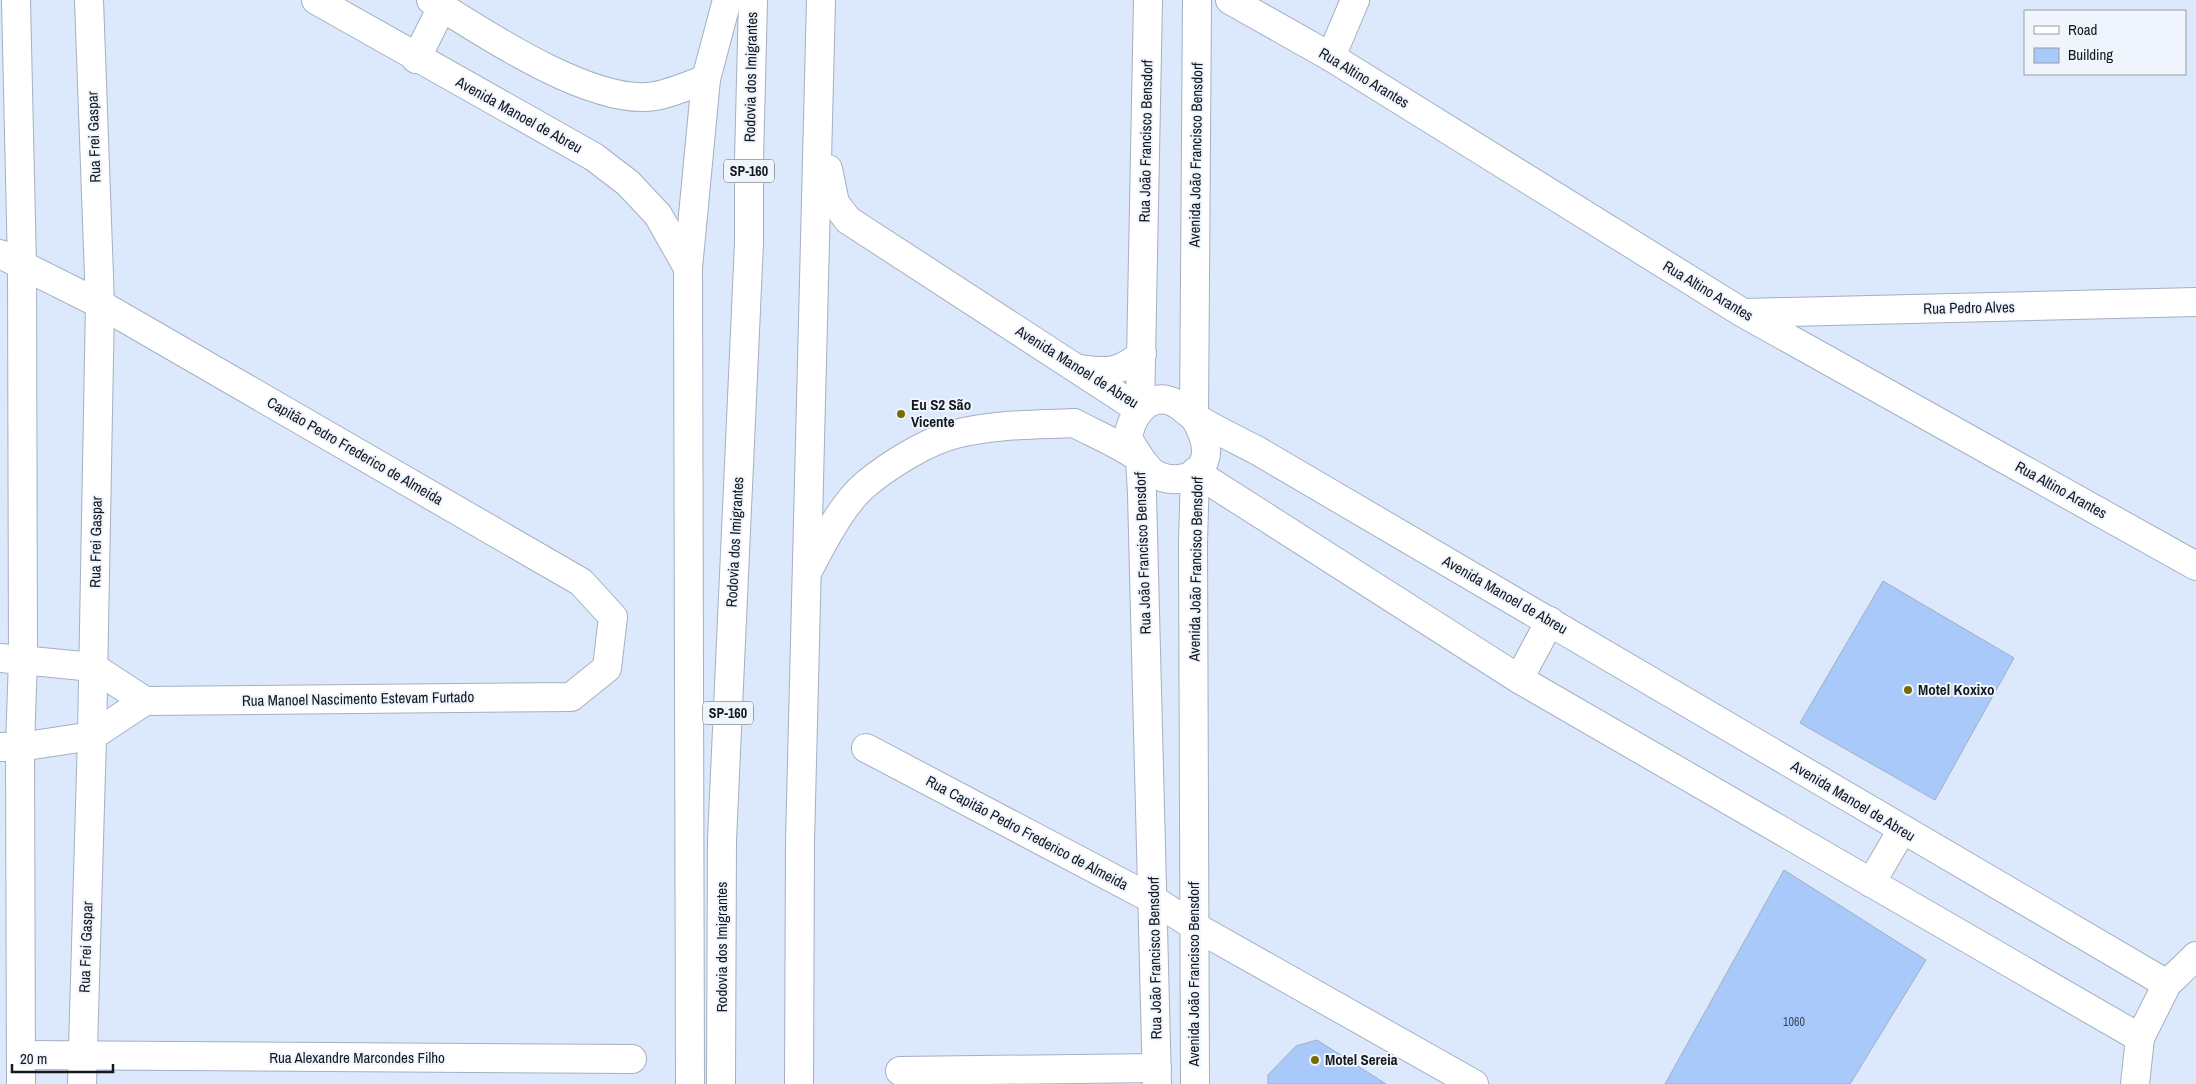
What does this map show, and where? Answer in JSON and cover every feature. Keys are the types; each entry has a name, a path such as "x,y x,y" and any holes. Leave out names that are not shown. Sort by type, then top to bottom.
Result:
{"main road":[{"path":"16,0 11,260 12,659 10,747 21,1084"},
{"name":"Rua Frei Gaspar","path":"82,1084 92,736 100,304 89,0"},
{"name":"Avenida Manoel de Abreu","path":"316,0 416,59 594,157 628,183 658,216 688,268"},
{"path":"690,1084 688,268 706,80 727,0"},
{"name":"Rodovia dos Imigrantes","path":"721,1084 722,840 749,243 753,0"},
{"path":"798,1084 800,842 821,0"},
{"name":"Rua João Francisco Bensdorf","path":"1148,0 1140,410 1133,417 1128,439 1140,458 1154,900 1157,1076"},
{"name":"Avenida João Francisco Bensdorf","path":"1195,1084 1195,472 1202,465 1206,455 1205,440 1194,417 1198,0"},
{"name":"Rua Altino Arantes","path":"1230,0 1330,57 1743,313 2196,566"},
{"path":"1330,57 1355,0"},
{"path":"416,59 437,3 539,64 587,87 619,95 654,96 706,80"},
{"name":"Avenida Manoel de Abreu","path":"818,123 835,203 848,220 1140,410 1149,403 1164,399 1177,403 1194,417 1258,450 2167,984"},
{"name":"Capitão Pedro Frederico de Almeida","path":"11,260 100,304 581,582 613,617 607,668 571,697"},
{"name":"Rua Pedro Alves","path":"1743,313 2196,302"},
{"path":"1078,369 1102,372 1118,371 1142,354"},
{"path":"807,572 833,526 865,484 909,454 955,434 1007,426 1074,423 1140,458 1151,471 1164,478 1177,480 1195,472 1519,679 2140,1038"},
{"path":"1519,679 1550,621"},
{"path":"10,747 92,736 145,701 93,667 12,659"},
{"name":"Rua Manoel Nascimento Estevam Furtado","path":"145,701 571,697"},
{"name":"Rua Capitão Pedro Frederico de Almeida","path":"866,748 1154,900 1194,926 1474,1084"},
{"path":"1871,883 1902,830"},
{"path":"2135,1084 2140,1038 2167,984 2196,956"},
{"name":"Rua Alexandre Marcondes Filho","path":"21,1055 632,1059"},
{"path":"900,1071 1157,1076"}],"building":[{"name":"Motel Koxixo","path":"1883,581 2014,658 1935,800 1800,723"},
{"path":"1784,870 1926,960 1850,1084 1665,1084"},
{"name":"Motel Sereia","path":"1317,1040 1386,1084 1268,1084 1268,1075 1296,1046"}],"place":[{"name":"Eu S2 São Vicente","path":"901,414"},
{"name":"Motel Koxixo","path":"1908,690"},
{"name":"Motel Sereia","path":"1315,1060"}]}
